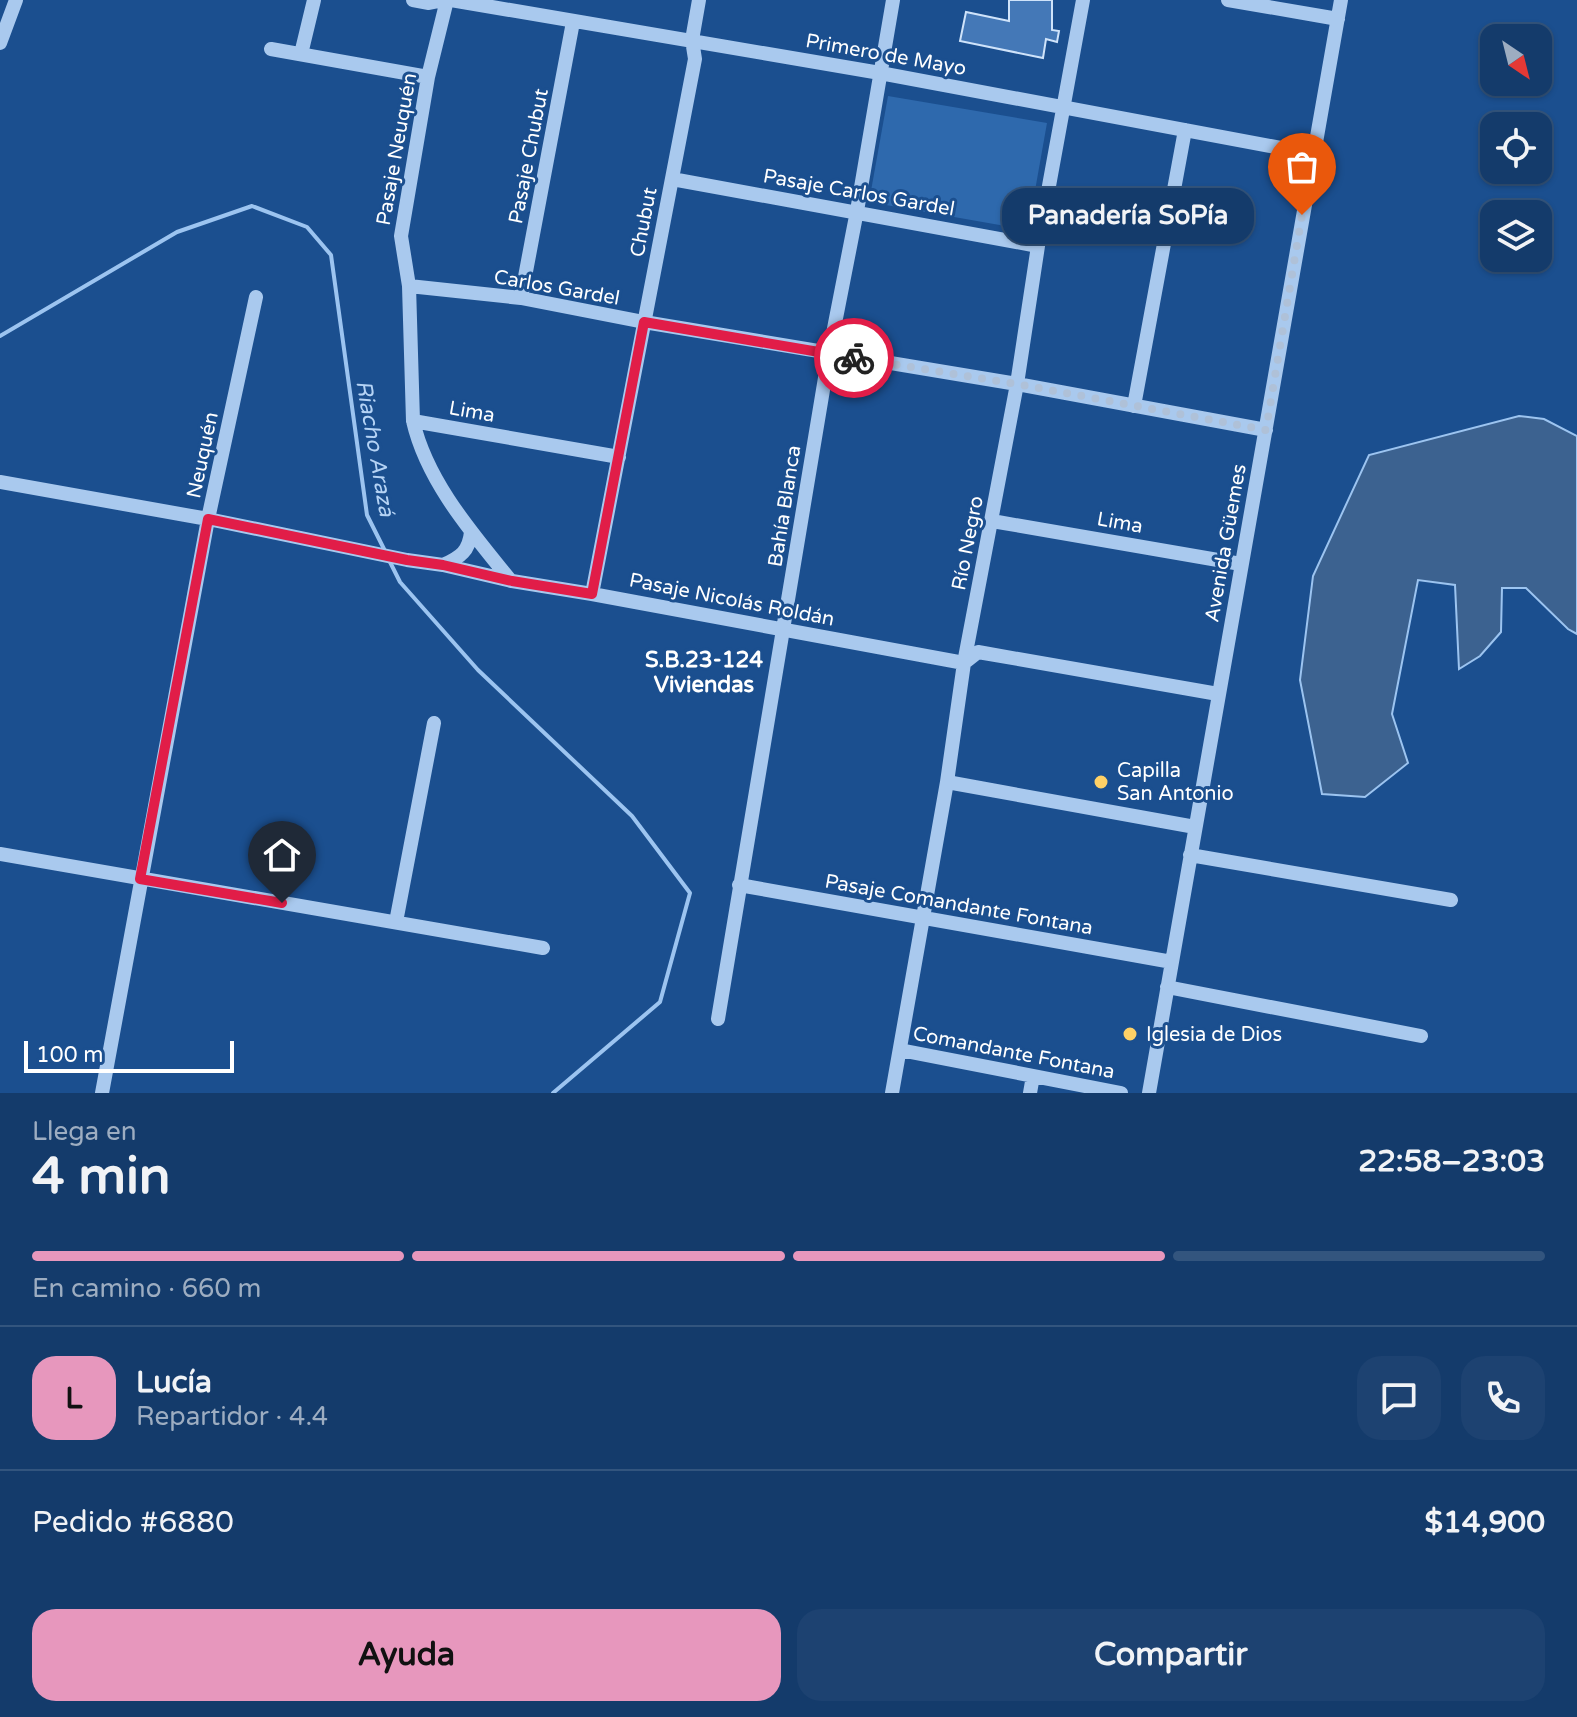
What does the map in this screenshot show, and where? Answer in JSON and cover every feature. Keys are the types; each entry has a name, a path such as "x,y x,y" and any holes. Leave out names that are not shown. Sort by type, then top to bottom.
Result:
{"street":[{"path":"0,43 16,0"},
{"path":"301,54 314,0"},
{"name":"Primero de Mayo","path":"413,0 429,3 447,0 692,40 1313,154"},
{"name":"Pasaje Neuquén","path":"447,0 428,77 401,236 409,286 413,421 429,466 471,532 512,581"},
{"name":"Chubut","path":"592,594 695,59 692,40 699,0"},
{"name":"Bahía Blanca","path":"718,1019 829,354 893,0"},
{"name":"Río Negro","path":"892,1093 947,782 964,663 1017,384 1038,246 1083,0"},
{"path":"1228,0 1338,19"},
{"name":"Avenida Güemes","path":"1149,1093 1341,0"},
{"name":"Pasaje Chubut","path":"521,298 573,22"},
{"path":"271,49 428,77"},
{"path":"1134,406 1185,130"},
{"name":"Pasaje Carlos Gardel","path":"672,179 1038,246"},
{"name":"Carlos Gardel","path":"409,286 521,298 1266,430"},
{"name":"Neuquén","path":"102,1093 208,519 256,297"},
{"name":"Lima","path":"413,421 619,457"},
{"name":"Pasaje Nicolás Roldán","path":"0,482 208,519 512,581 964,663 978,652 1218,694"},
{"name":"Lima","path":"992,521 1241,564"},
{"path":"443,565 459,557 469,547 471,532"},
{"path":"396,922 434,723"},
{"path":"947,782 1195,827"},
{"path":"0,854 543,948"},
{"path":"1190,855 1451,900"},
{"name":"Pasaje Comandante Fontana","path":"739,885 1172,962"},
{"path":"1167,987 1421,1036"},
{"name":"Comandante Fontana","path":"900,1050 1121,1093"},
{"path":"1030,1093 1033,1076"}],"shaded area":[{"path":"888,96 1047,123 1028,230 869,202"},
{"path":"1519,416 1544,419 1577,436 1577,634 1526,588 1502,588 1501,632 1480,656 1459,669 1455,585 1418,580 1392,714 1408,763 1365,797 1322,794 1300,680 1313,576 1369,455"}],"building":[{"path":"1009,0 1052,0 1052,30 1059,31 1057,42 1046,39 1043,58 960,41 966,12 1009,21"}],"waterway":[{"name":"Riacho Arazá","path":"0,336 177,232 252,206 307,227 331,255 367,515 385,551"},
{"name":"Riacho Arazá","path":"390,562 400,582 478,670 632,816 690,893 660,1002 553,1093"}],"way so far":[{"path":"854,358 1017,384 1266,430 1302,215"}],"place":[{"name":"Panadería SoPía","path":"1302,215"},
{"name":"Capilla San Antonio","path":"1101,782"},
{"name":"Iglesia de Dios","path":"1130,1034"}],"district":[{"name":"S.B.23-124 Viviendas","path":"704,672"}],"route":[{"path":"282,903 140,879 208,519 512,581 592,594 644,322 854,358"}]}
